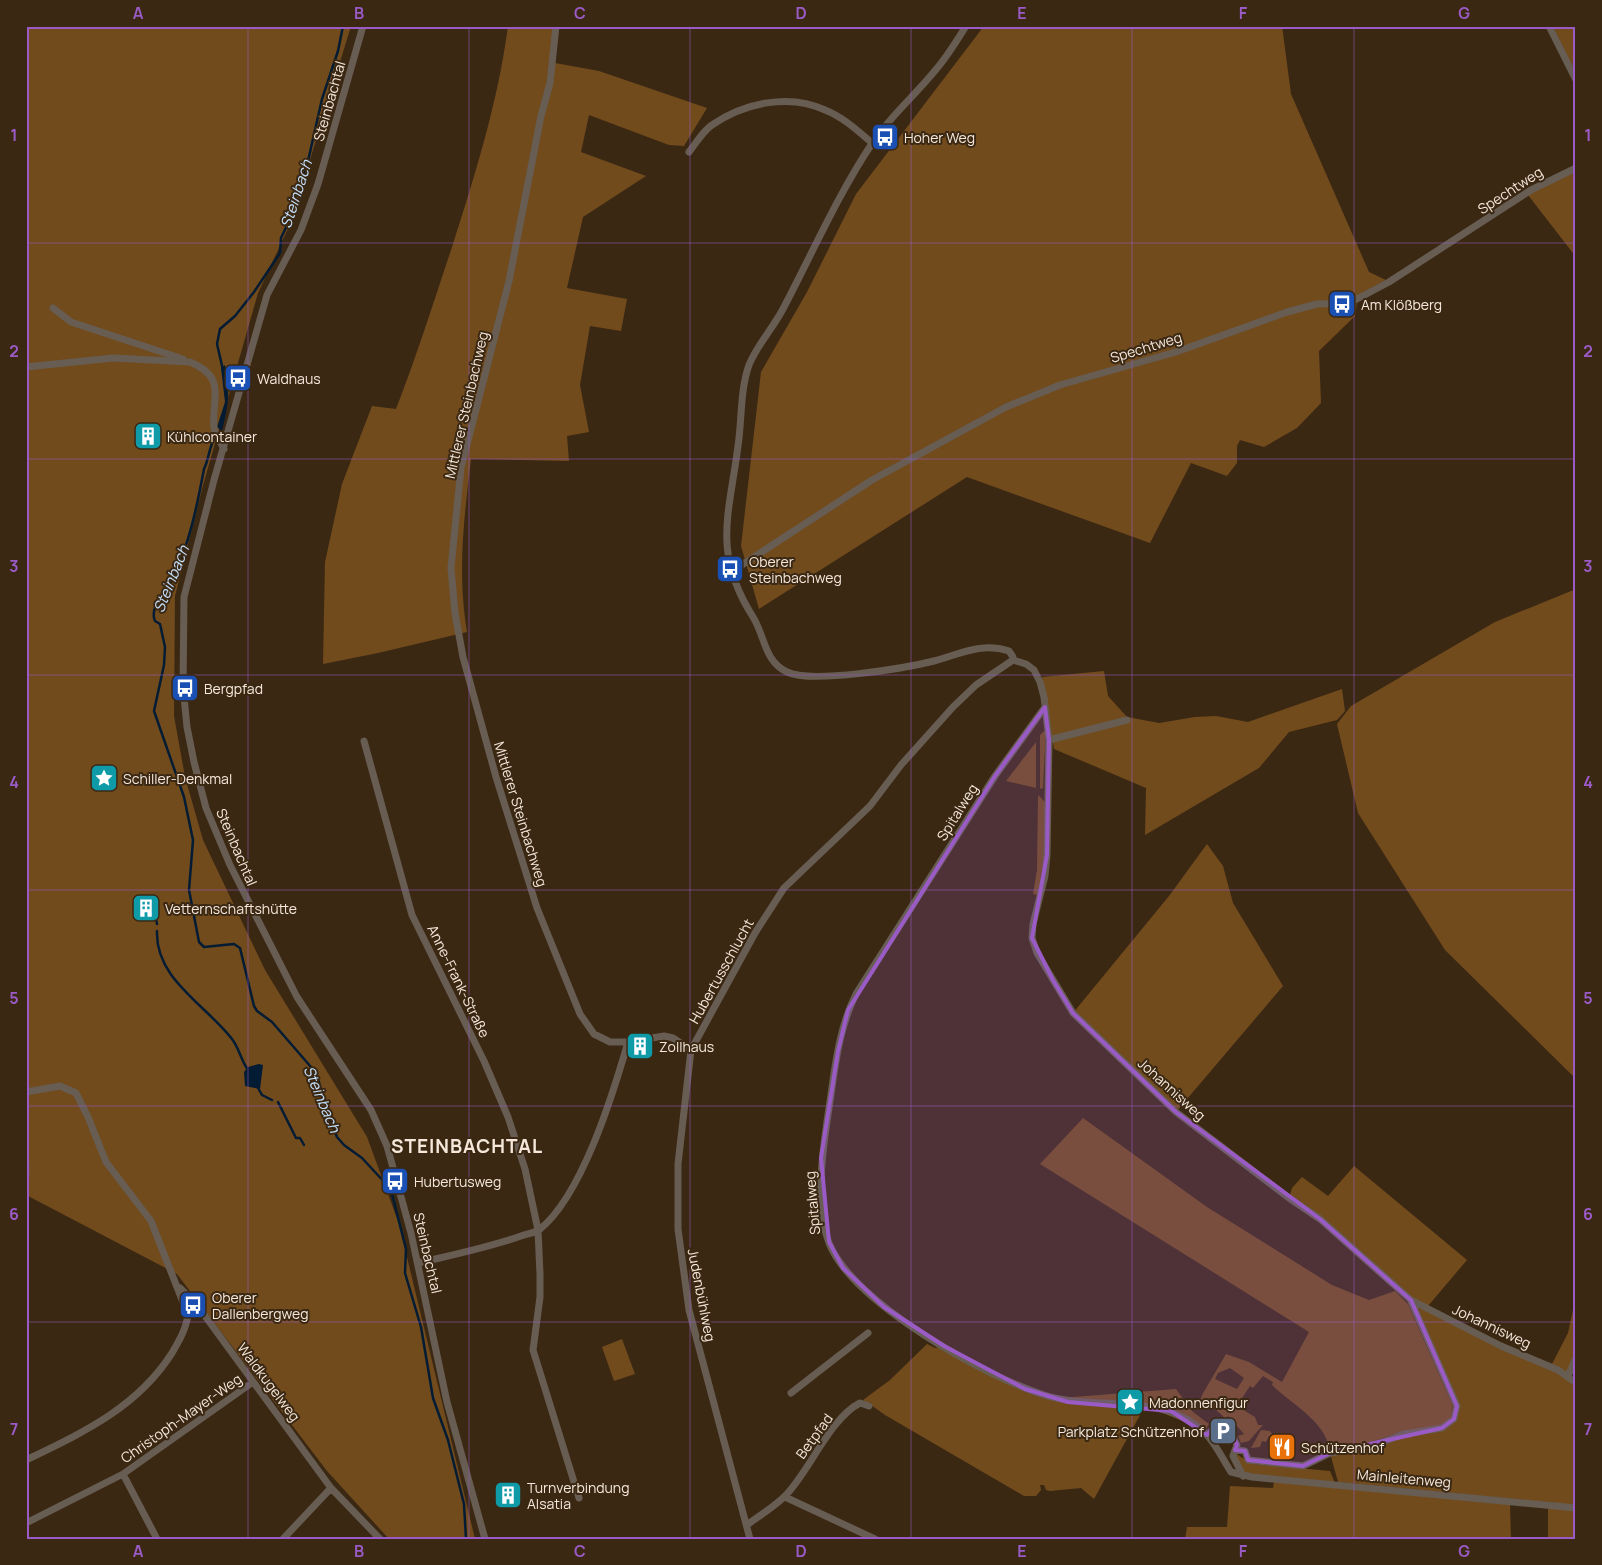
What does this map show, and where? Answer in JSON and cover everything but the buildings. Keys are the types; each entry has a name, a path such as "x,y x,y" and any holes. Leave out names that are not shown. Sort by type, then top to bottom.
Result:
{"street":[{"name":"Steinbachtal","path":"363,26 320,175 301,230 267,295 207,506 184,597 183,687 194,762 206,808 250,909 297,997 371,1110 387,1146 404,1202 447,1402 485,1539"},
{"name":"Mittlerer Steinbachweg","path":"556,26 550,83 541,116 509,281 461,468 451,568 455,613 463,657 496,777 537,908 580,1014 594,1034 610,1042 628,1042"},
{"path":"966,26 935,71 872,143 852,175 779,316 748,369 726,520 731,572 738,593 758,624 762,643 771,659 784,671 798,677 823,678 910,666 984,646 1009,651 1013,657 1012,660"},
{"path":"1549,26 1576,80"},
{"path":"689,152 710,126 738,110 783,101 797,101 827,110 849,124 872,143"},
{"name":"Spechtweg","path":"731,572 872,480 1006,407 1060,385 1176,352 1287,312 1317,304 1344,303 1357,299 1389,282 1544,182 1576,168"},
{"path":"53,308 71,322 199,366 213,378 217,395 214,428 224,449"},
{"path":"26,367 113,358 190,362"},
{"name":"Johannisweg","path":"1012,660 1026,664 1034,670 1040,682 1049,740 1047,855 1045,876 1033,924 1032,938 1037,953 1073,1013 1176,1112 1320,1219 1411,1300 1501,1346 1568,1376 1576,1383"},
{"name":"Hubertusschlucht","path":"689,1050 755,933 784,888 870,806 901,765 953,707 976,685 1012,660"},
{"name":"Spitalweg","path":"1045,707 990,784 856,994 848,1010 838,1051 821,1158 823,1212 829,1242 843,1268 863,1289 916,1329 984,1369 1025,1389 1068,1402 1144,1406 1171,1411 1196,1425 1207,1435 1231,1472"},
{"path":"1049,740 1127,720"},
{"name":"Anne-Frank-Straße","path":"364,741 412,915 484,1061 508,1117 525,1168 538,1230"},
{"path":"418,1263 505,1242 538,1230 557,1210 583,1167 612,1098 628,1042 664,1036 673,1038 689,1050"},
{"name":"Judenbühlweg","path":"689,1050 678,1164 678,1228 689,1310 750,1539"},
{"name":"Waldkugelweg","path":"26,1092 60,1086 76,1093 106,1162 151,1221 176,1284 197,1305 331,1488 380,1539"},
{"path":"26,1164 26,1175"},
{"path":"538,1230 540,1297 533,1350 579,1498"},
{"path":"26,1460 94,1426 145,1388 165,1364 186,1324 186,1309 176,1284"},
{"path":"1235,1450 1245,1451 1248,1460 1252,1461 1303,1466 1330,1452 1372,1446 1404,1434 1442,1428 1451,1423 1457,1411 1455,1400 1411,1300"},
{"path":"791,1393 868,1333"},
{"path":"1568,1376 1576,1358"},
{"name":"Christoph-Mayer-Weg","path":"26,1523 123,1474 253,1382"},
{"name":"Betpfad","path":"747,1524 785,1496 841,1420 860,1403 870,1406"},
{"path":"1207,1435 1218,1424 1223,1424 1231,1433 1237,1444 1233,1456 1243,1476"},
{"name":"Mainleitenweg","path":"1231,1472 1243,1476 1576,1508"},
{"name":"Christoph-Mayer-Weg","path":"123,1474 157,1539"},
{"path":"283,1539 331,1488"},
{"path":"785,1496 875,1539"}],"highlighted area":[{"path":"1045,707 1049,740 1047,855 1032,938 1053,980 1073,1013 1176,1112 1320,1219 1411,1300 1457,1406 1454,1419 1442,1428 1330,1453 1303,1466 1248,1460 1245,1451 1235,1450 1237,1445 1231,1433 1219,1421 1207,1435 1171,1411 1068,1402 1025,1389 944,1346 884,1307 843,1268 829,1242 821,1158 838,1051 848,1010 995,776"}],"shaded area":[{"path":"26,26 351,26 291,222 258,293 202,489 175,596 174,716 185,777 203,840 265,970 367,1137 399,1224 475,1539 389,1539 327,1471 177,1274 30,1197 26,1192"},
{"path":"508,26 559,26 555,63 599,71 707,108 684,146 669,145 589,115 581,152 646,176 583,217 567,288 627,299 621,331 590,326 580,385 589,432 567,436 569,461 471,459 464,524 462,566 462,587 467,632 323,664 325,562 342,484 372,406 396,409 411,368 452,247 477,165 492,110"},
{"path":"984,26 1282,26 1291,94 1369,272 1386,280 1358,295 1355,316 1319,351 1321,403 1297,428 1264,447 1240,440 1237,446 1237,463 1227,476 1191,463 1150,543 967,477 759,609 741,546 761,372 807,292 856,194"},
{"path":"1553,26 1576,26 1576,74"},
{"path":"1576,171 1576,257 1528,195"},
{"path":"1576,589 1576,1079 1445,950 1358,813 1337,724 1351,706 1495,622"},
{"path":"1104,671 1108,696 1127,717 1159,723 1195,717 1216,716 1248,722 1342,689 1345,711 1337,720 1289,732 1259,768 1145,835 1146,788 1054,749 1042,677"},
{"path":"1046,729 1043,788 1040,789 1040,735"},
{"path":"1036,742 1036,788 1006,781"},
{"path":"1038,795 1047,804 1047,855 1040,896 1033,894 1037,870"},
{"path":"1207,844 1223,866 1233,903 1283,986 1176,1112 1073,1013 1169,896"},
{"path":"1083,1118 1207,1207 1332,1285 1369,1300 1395,1291 1408,1304 1453,1406 1451,1418 1442,1425 1397,1433 1372,1442 1330,1449 1321,1429 1314,1421 1272,1385 1273,1382 1263,1376 1253,1388 1250,1386 1237,1406 1255,1417 1258,1425 1263,1425 1249,1441 1241,1443 1238,1436 1244,1434 1228,1416 1226,1419 1214,1408 1205,1410 1199,1404 1202,1395 1226,1354 1249,1362 1282,1382 1309,1332 1040,1164","holes":["1230,1368 1244,1378 1237,1389 1215,1379 1218,1373"]},
{"path":"1354,1166 1467,1260 1428,1306 1502,1343 1552,1364 1568,1333 1576,1296 1576,1358 1569,1371 1576,1383 1576,1505 1338,1482 1330,1453 1372,1446 1404,1434 1442,1428 1457,1411 1411,1300 1320,1219 1289,1198 1292,1188 1302,1177 1328,1196"},
{"path":"622,1339 635,1374 614,1381 602,1347"},
{"path":"927,1344 935,1348 944,1346 983,1369 1046,1396 1073,1397 1176,1389 1193,1412 1209,1424 1205,1430 1145,1406 1094,1499 1081,1488 1050,1491 1046,1490 1044,1485 1040,1485 1041,1490 1036,1496 1024,1496 885,1415 871,1405 871,1402 868,1404 863,1400 890,1380"},
{"path":"1261,1430 1270,1431 1274,1437 1269,1436 1266,1442 1262,1441 1260,1447 1251,1448"},
{"path":"1235,1453 1252,1464 1330,1471 1335,1483 1246,1474 1238,1463"},
{"path":"1274,1482 1510,1503 1511,1539 1185,1539 1187,1527 1227,1527 1230,1486 1273,1488"},
{"path":"1548,1506 1576,1510 1576,1539 1548,1539"}],"water":[{"path":"225,365 228,398 222,431 217,427 225,402 221,368"},
{"path":"259,1064 263,1065 260,1089 245,1086 244,1072 248,1067"}],"waterway":[{"name":"Steinbach","path":"223,370 217,344 220,329 235,316 254,292 280,253 281,238 291,217 299,181 306,170 322,99 338,51 343,26"},
{"name":"Steinbach","path":"215,437 204,469 188,540 172,580 154,610 155,621 160,624 165,647 164,665 154,711 184,797 193,840 189,890 199,942 204,947 234,944 240,948 254,1006 257,1011 272,1022 311,1067 319,1082 326,1110 337,1137 344,1145 362,1158 387,1185 392,1194 406,1249 405,1273 421,1327 433,1398 448,1440 464,1504 466,1539"},
{"path":"156,907 156,913"},
{"path":"156,919 157,924"},
{"path":"157,931 159,948 164,963 173,977 232,1039 248,1070"},
{"path":"258,1088 262,1095 272,1100"},
{"path":"278,1102 296,1138 300,1138 304,1145"}],"place":[{"name":"Hoher Weg","path":"885,137"},
{"name":"Am Klößberg","path":"1342,304"},
{"name":"Waldhaus","path":"238,378"},
{"name":"Kühlcontainer","path":"148,436"},
{"name":"Oberer Steinbachweg","path":"730,569"},
{"name":"Bergpfad","path":"185,688"},
{"name":"Schiller-Denkmal","path":"104,778"},
{"name":"Vetternschaftshütte","path":"146,908"},
{"name":"Zollhaus","path":"640,1046"},
{"name":"Hubertusweg","path":"395,1181"},
{"name":"Oberer Dallenbergweg","path":"193,1305"},
{"name":"Madonnenfigur","path":"1130,1402"},
{"name":"Parkplatz Schützenhof","path":"1223,1431"},
{"name":"Schützenhof","path":"1282,1447"},
{"name":"Turnverbindung Alsatia","path":"508,1495"}],"district":[{"name":"STEINBACHTAL","path":"467,1146"}]}
